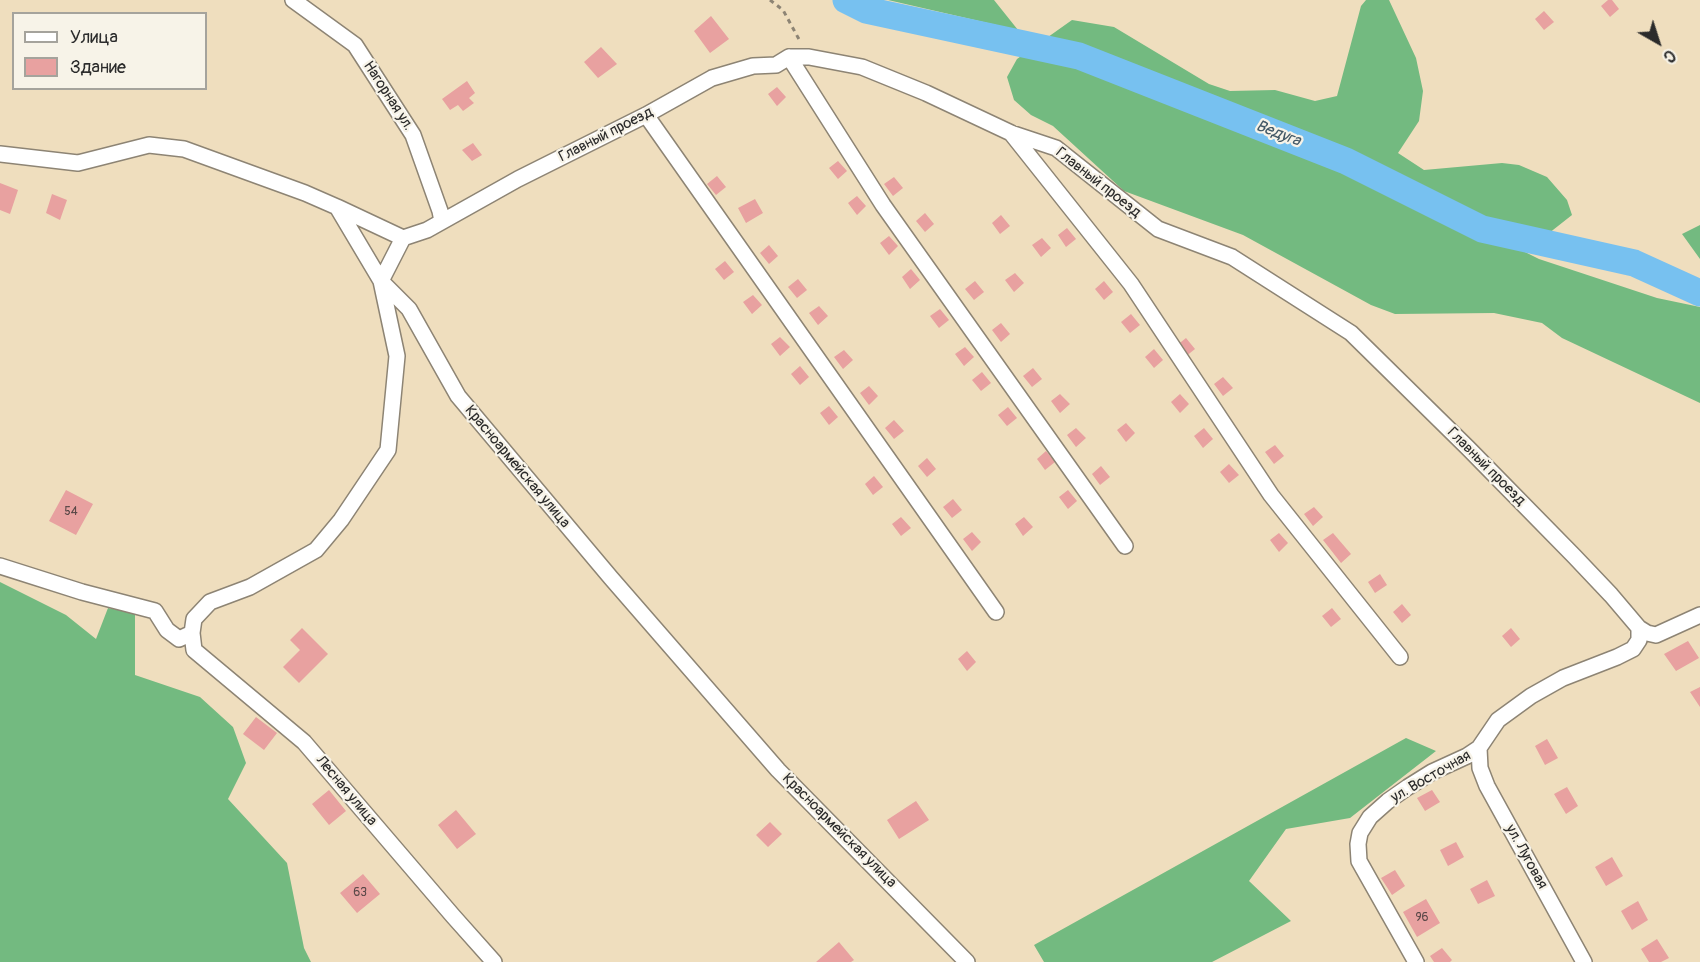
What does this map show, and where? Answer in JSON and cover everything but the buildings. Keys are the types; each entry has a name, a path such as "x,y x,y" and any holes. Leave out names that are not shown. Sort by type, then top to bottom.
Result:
{"street":[{"name":"Нагорная ул.","path":"293,0 355,45 413,135 441,211 442,221"},
{"name":"Главный проезд","path":"403,238 427,230 518,179 646,115 712,78 753,66 776,65 789,57 809,57 862,68 926,93 1011,133 1056,148 1158,229 1232,257 1351,333 1574,556 1639,628"},
{"path":"789,57 883,206 1125,546"},
{"path":"646,115 996,612"},
{"path":"1011,133 1131,284 1271,495 1400,657"},
{"path":"0,154 78,163 149,145 184,150 305,193 403,238 381,281 397,356 388,450 341,520 316,550 250,587 210,602 194,619 192,633 179,639 167,630 155,611 82,592 0,566"},
{"name":"Красноармейская улица","path":"337,207 381,281 410,309 458,396 611,579 778,770 967,962"},
{"path":"1639,628 1656,635 1700,615"},
{"path":"1479,748 1498,720 1531,696 1563,678 1634,649 1639,640 1639,628"},
{"name":"Лесная улица","path":"192,633 194,650 304,742 494,962"},
{"name":"ул. Восточная","path":"1416,962 1359,861 1360,833 1370,817 1394,796 1432,772 1479,748"},
{"name":"ул. Луговая","path":"1479,748 1480,768 1487,786 1584,962"}],"path":[{"path":"770,0 783,10 809,57"}],"green space":[{"path":"888,0 994,0 1018,30"},
{"path":"1366,0 1389,0 1416,58 1423,91 1419,121 1398,153 1424,170 1502,163 1519,165 1547,177 1567,200 1572,215 1525,252 1539,259 1657,298 1700,307 1700,403 1562,338 1542,323 1494,313 1395,314 1371,305 1243,235 1124,191 1053,126 1031,115 1014,100 1007,77 1017,59 1072,20 1114,27 1209,84 1230,91 1275,90 1315,101 1337,96 1361,6"},
{"path":"1700,225 1700,259 1682,234"},
{"path":"0,582 66,615 96,639 108,608 135,613 135,675 200,697 233,727 246,763 228,799 287,863 304,948 311,962 0,962"},
{"path":"1406,738 1436,751 1350,818 1286,829 1249,881 1291,921 1212,962 1044,962 1034,945"}],"waterway":[{"name":"Ведуга","path":"846,0 866,10 1079,56 1346,161 1482,229 1634,263 1700,293"}]}
